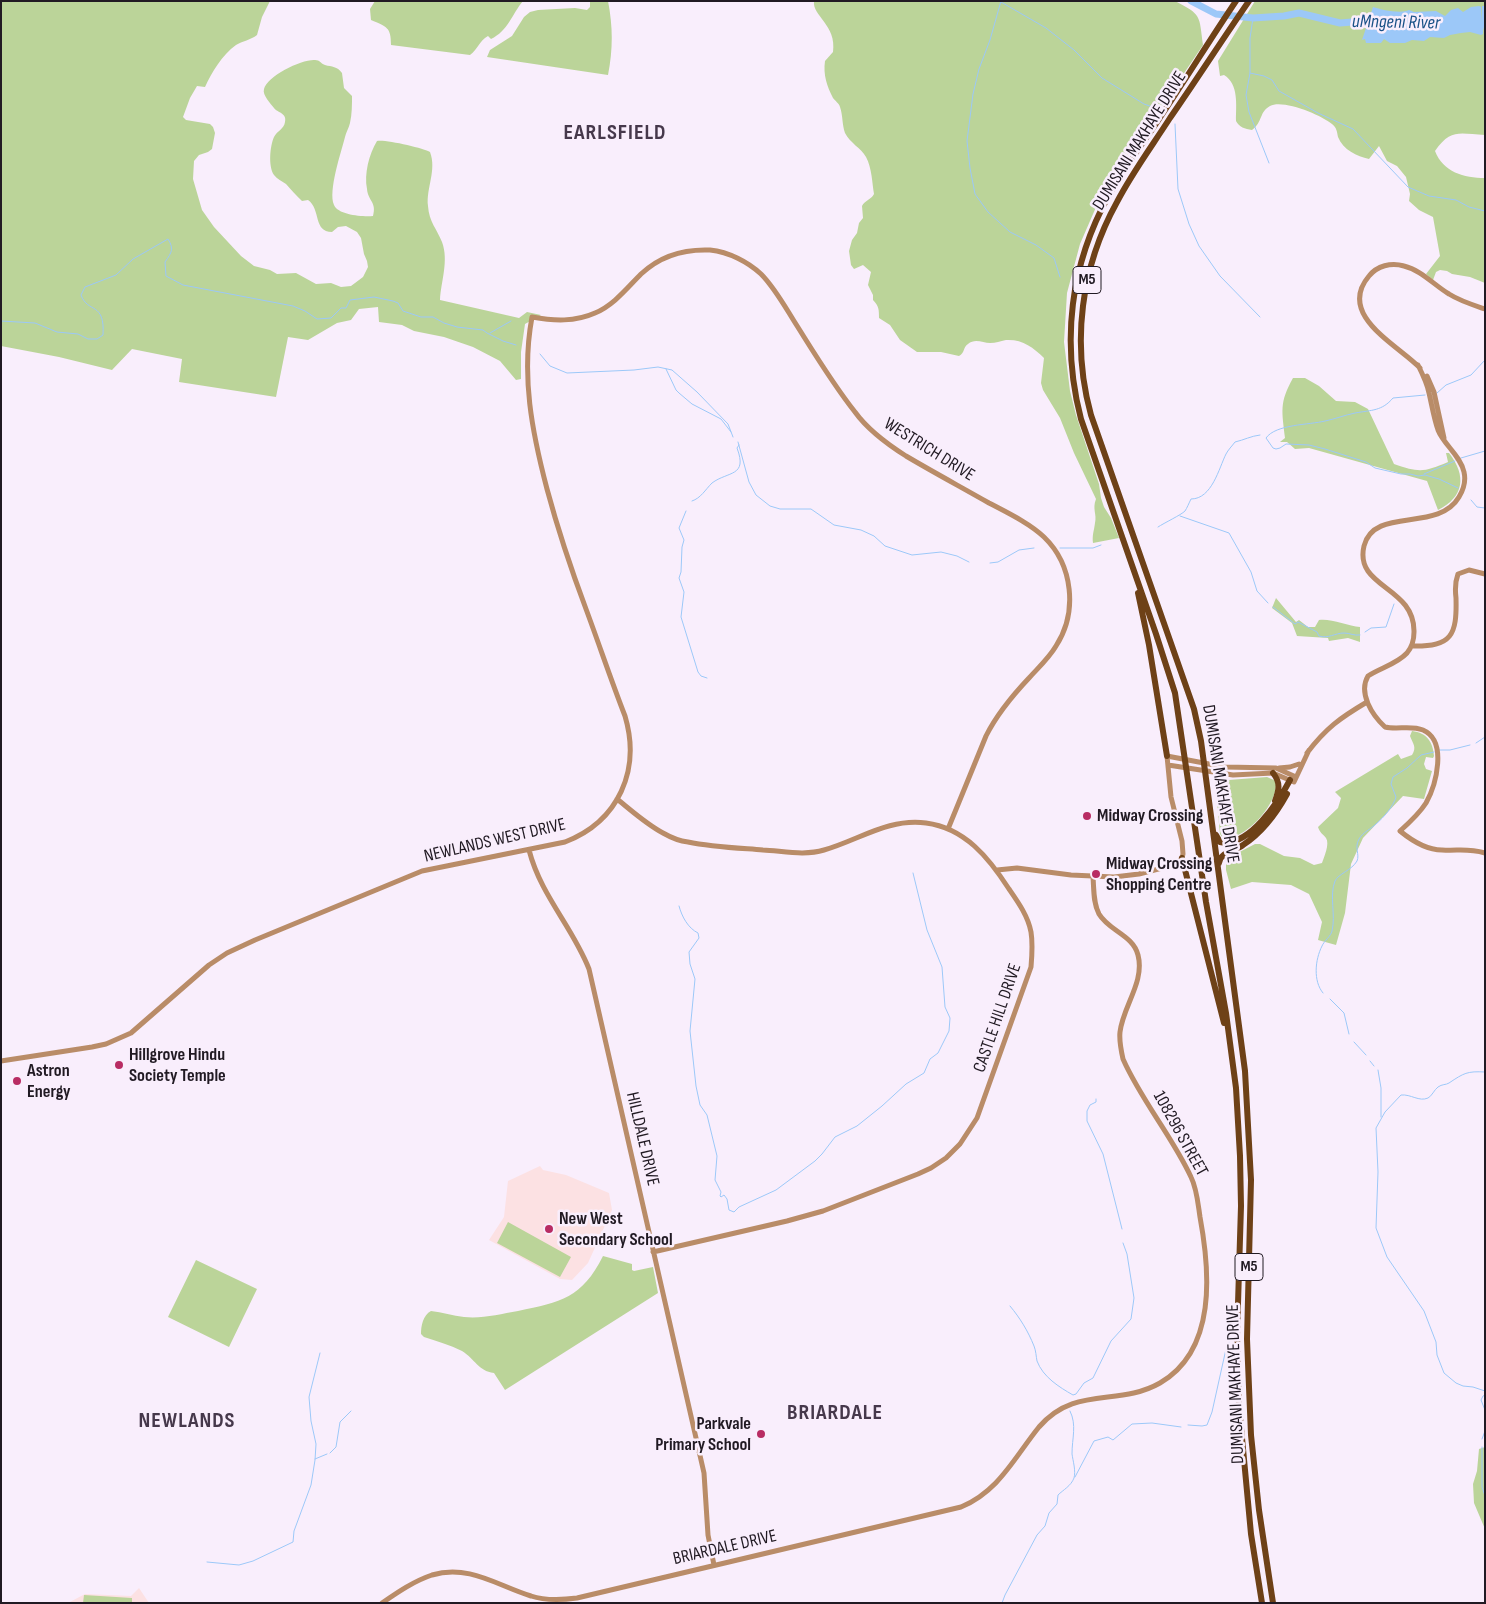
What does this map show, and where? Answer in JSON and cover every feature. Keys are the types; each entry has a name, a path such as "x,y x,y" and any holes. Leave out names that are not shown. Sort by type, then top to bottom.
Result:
{"main road":[{"name":"DUMISANI MAKHAYE DRIVE","path":"1236,1 1124,170 1100,210 1086,244 1073,299 1070,349 1078,408 1162,652 1174,693 1232,1055 1238,1109 1241,1178 1237,1320 1239,1406 1251,1534 1262,1603"},
{"name":"DUMISANI MAKHAYE DRIVE","path":"1249,1 1130,179 1104,228 1088,275 1081,314 1080,341 1083,380 1091,415 1194,709 1201,741 1244,1071 1249,1127 1251,1180 1247,1339 1251,1435 1258,1510 1273,1603"},
{"path":"1131,561 1149,646 1167,756"},
{"path":"1272,809 1280,786 1275,770"},
{"path":"1206,782 1217,836 1220,842 1227,843 1250,832 1267,817 1293,779"},
{"path":"1219,872 1221,858 1247,843 1270,821 1287,796 1293,779"},
{"path":"1182,858 1232,1055"}],"street":[{"name":"WESTRICH DRIVE","path":"532,317 548,320 571,320 595,314 613,302 650,266 681,252 714,251 737,258 761,275 775,292 844,397 858,417 871,430 891,447 1032,528 1051,545 1065,569 1069,586 1070,605 1063,633 1056,647 1014,695 992,724 948,829"},
{"path":"1485,309 1450,295 1419,272 1403,266 1388,265 1371,273 1365,281 1360,294 1360,306 1364,316 1376,331 1418,366 1427,385 1441,436 1459,460 1464,472 1463,489 1456,502 1449,508 1431,517 1386,523 1374,531 1364,546 1364,564 1367,571 1373,578 1402,600 1411,614 1414,630 1412,646 1402,658 1368,676 1364,686 1367,702 1385,727 1422,729 1432,738 1436,745 1437,767 1428,798 1420,811 1400,832 1416,842 1435,849 1462,849 1485,853"},
{"name":"NEWLANDS WEST DRIVE","path":"1,1061 92,1047 114,1041 131,1033 209,965 227,953 252,941 422,871 529,850 575,838 602,818 617,800 629,771 630,735 625,716 561,539 535,445 529,409 526,362 532,317"},
{"path":"1412,646 1431,645 1449,637 1456,621 1455,584 1458,574 1468,570 1485,574"},
{"path":"1293,779 1299,764 1327,728 1367,702"},
{"path":"1293,779 1309,750"},
{"path":"997,870 1017,868 1093,877 1138,874 1166,867 1182,858 1182,841 1170,797 1167,756 1237,768 1275,770 1293,779"},
{"path":"1168,765 1233,775 1275,770 1299,764"},
{"name":"CASTLE HILL DRIVE","path":"617,800 656,829 679,840 738,848 817,852 877,829 896,824 928,823 948,829 975,845 997,870 1023,909 1028,921 1032,943 1032,961 980,1110 969,1132 946,1158 931,1168 823,1211 653,1252"},
{"name":"HILLDALE DRIVE","path":"529,850 539,881 579,947 589,969 704,1473 708,1535 714,1565"},
{"name":"108296 STREET","path":"1046,1419 1065,1406 1078,1401 1133,1393 1160,1382 1175,1370 1191,1351 1202,1324 1205,1304 1206,1253 1192,1179 1130,1074 1123,1059 1120,1046 1120,1030 1139,973 1138,954 1133,944 1109,926 1100,915 1095,901 1093,877"},
{"name":"BRIARDALE DRIVE","path":"382,1603 419,1580 447,1572 469,1573 532,1596 550,1600 564,1600 961,1507 973,1502 999,1481 1046,1419"}],"shaded area":[{"name":"New West Secondary School","path":"540,1166 543,1170 566,1175 609,1193 612,1210 588,1263 572,1280 560,1279 489,1240 504,1217 508,1181"},
{"path":"139,1588 149,1603 68,1603 85,1594 131,1596"}],"green space":[{"path":"1,1 270,1 262,17 257,35 231,49 218,64 205,87 197,86 183,117 186,120 210,124 215,133 212,149 199,155 194,161 193,179 202,210 214,227 241,256 254,266 277,274 296,273 316,284 331,283 341,287 351,286 363,277 368,267 361,238 357,232 346,226 338,227 332,232 322,228 312,204 308,200 302,201 286,184 275,176 271,167 270,156 273,141 275,135 284,124 285,117 265,97 264,89 267,84 286,69 309,60 317,60 325,65 336,68 342,73 344,88 352,96 352,113 334,182 334,205 345,213 357,216 373,216 374,208 368,193 366,177 370,158 377,141 404,144 430,152 432,172 428,199 429,212 442,242 445,256 440,300 519,318 527,312 541,315 525,324 521,352 521,379 516,380 500,361 473,347 444,337 414,331 402,325 379,322 378,307 359,309 351,320 337,323 308,340 288,337 276,397 179,382 182,359 132,349 112,370 59,357 1,346"},
{"path":"375,1 523,1 502,32 491,39 488,36 485,38 470,55 391,45 390,34 387,28 371,20 370,9"},
{"path":"590,1 608,1 612,38 608,75 487,57 490,50 512,36 524,17 530,12 575,8 587,10 590,7"},
{"path":"814,1 1175,1 1195,13 1198,17 1203,45 1100,198 1080,244 1067,293 1064,342 1070,391 1099,484 1104,507 1111,518 1119,538 1093,543 1094,506 1096,499 1060,418 1043,390 1041,383 1044,358 1040,354 1027,344 1012,340 990,343 973,341 966,345 959,356 941,352 917,352 900,340 890,325 879,318 878,308 868,285 871,272 863,265 854,269 851,265 849,251 859,223 863,218 862,206 874,194 871,171 864,154 845,133 841,110 827,85 825,61 833,52 833,43 828,28 814,6"},
{"path":"1255,1 1485,1 1485,135 1457,134 1446,139 1435,151 1443,164 1449,169 1469,177 1485,178 1485,283 1447,271 1440,270 1436,272 1433,280 1426,274 1440,256 1433,217 1419,210 1409,201 1410,194 1406,177 1397,166 1387,161 1379,146 1369,159 1355,154 1343,146 1332,124 1320,116 1292,106 1276,104 1270,106 1262,114 1258,124 1252,130 1237,123 1234,89 1229,79 1224,75 1220,76 1218,61"},
{"path":"1293,378 1305,378 1319,386 1336,401 1355,402 1368,409 1394,464 1416,470 1433,468 1448,462 1446,453 1449,453 1459,470 1460,478 1458,492 1453,499 1438,510 1427,481 1309,448 1295,449 1287,442 1280,442 1285,438 1283,407 1285,394"},
{"path":"1276,598 1296,622 1299,620 1308,627 1315,627 1319,620 1323,620 1360,627 1360,642 1348,638 1329,641 1328,638 1297,636 1292,623 1272,608"},
{"path":"1412,731 1422,734 1431,742 1434,756 1433,758 1426,757 1424,764 1426,769 1432,771 1424,799 1403,796 1363,838 1351,864 1345,913 1336,945 1318,940 1322,922 1309,894 1291,885 1252,882 1231,889 1226,870 1226,859 1255,844 1260,844 1284,856 1300,858 1314,865 1322,863 1327,841 1318,827 1338,808 1341,798 1335,792 1398,754 1401,759 1412,755 1414,748 1410,736"},
{"path":"1267,777 1276,781 1272,800 1266,810 1250,828 1231,837 1222,837 1220,834 1216,781"},
{"path":"508,1222 571,1257 560,1277 497,1243"},
{"path":"603,1256 632,1264 632,1270 634,1271 653,1267 658,1293 505,1390 494,1373 484,1370 462,1351 424,1337 421,1334 424,1318 431,1311 471,1317 491,1316 558,1301 569,1296 587,1281"},
{"path":"196,1260 257,1289 229,1347 168,1317"},
{"path":"1485,1447 1485,1529 1474,1503 1473,1484 1477,1471 1479,1449"},
{"path":"84,1595 132,1598 132,1603 83,1603"}],"water":[{"path":"1482,6 1485,6 1485,31 1483,27 1483,34 1481,35 1470,32 1450,35 1444,38 1430,37 1424,41 1412,40 1405,43 1390,43 1384,39 1381,43 1366,43 1365,39 1362,40 1373,7 1396,12 1409,10 1414,12 1436,11 1445,16 1451,10 1458,8 1463,12 1471,7 1481,7 1482,22"}],"waterway":[{"path":"1001,1 973,94 967,141 975,194 988,212 1010,232 1036,245 1054,258 1060,277"},
{"name":"uMngeni River","path":"1191,1 1216,14 1253,18 1299,13 1340,23 1377,20"},
{"path":"1001,2 1046,28 1074,50 1102,78 1144,104 1158,109"},
{"path":"1253,18 1250,38 1250,73 1246,95 1249,112 1269,163"},
{"path":"1250,73 1272,80 1279,91 1318,113 1353,129 1408,187 1429,196 1456,200 1469,207 1485,211"},
{"path":"1175,124 1178,189 1189,224 1199,246 1220,276 1260,317"},
{"path":"1,321 35,323 57,332 78,334 88,339 97,339 103,335 103,324 99,312 84,301 81,295 85,287 116,275 133,259 168,239 172,248 165,262 166,276 183,285 293,306 317,319 331,318 341,308 346,308 350,300 374,297 398,303 403,311 421,317 433,317 457,327 483,330 503,341 516,345"},
{"path":"490,333 511,321"},
{"path":"540,354 550,366 567,373 658,367 672,370 697,392 728,424 733,437"},
{"path":"1437,393 1446,385 1471,375 1485,360"},
{"path":"666,369 679,393 692,404 721,419 731,432"},
{"path":"1425,395 1393,398 1385,405 1376,409 1277,430 1266,438 1273,448 1276,449 1286,444 1309,445 1366,462 1375,468 1401,474 1425,475 1458,488"},
{"path":"1158,527 1183,513 1191,499 1198,498 1204,494 1214,482 1226,454 1235,442 1260,435"},
{"path":"738,442 749,482 756,495 770,506 780,509 811,509 834,525 861,530 874,536 885,546 912,555 941,552 957,556 969,562"},
{"path":"692,501 700,496 712,483 738,469 740,457 737,448 739,445"},
{"path":"1461,458 1485,451"},
{"path":"1424,474 1455,461"},
{"path":"1471,500 1477,507 1485,508"},
{"path":"686,511 679,528 684,540 679,578 684,592 681,617 698,672 701,676 707,678"},
{"path":"1180,516 1229,533 1251,572 1257,591 1268,603"},
{"path":"1060,548 1093,548 1101,545"},
{"path":"990,563 998,562 1019,550 1034,548"},
{"path":"1365,632 1371,628 1386,627 1394,604"},
{"path":"1273,607 1295,624 1298,622 1317,632 1319,636 1325,637 1344,633 1360,635"},
{"path":"1476,743 1485,737"},
{"path":"1439,750 1450,750 1470,745"},
{"path":"1323,993 1316,977 1316,970 1322,946 1332,931 1333,887 1335,881 1357,861 1357,845 1361,837 1388,812 1393,804 1396,797 1391,784 1393,777 1407,768 1421,755 1434,752"},
{"path":"679,906 686,922 698,933 699,938 689,952 690,964 695,979 690,1031 696,1086 700,1105 707,1115 717,1156 715,1180 721,1192 720,1196 724,1195 727,1199 729,1210 734,1212 739,1207 776,1190 815,1161 835,1137 857,1126 906,1084 924,1073 930,1059 938,1053 949,1031 950,1018 945,1007 942,967 927,930 913,873"},
{"path":"1330,999 1344,1013 1349,1034"},
{"path":"1354,1042 1366,1055"},
{"path":"1370,1061 1374,1066"},
{"path":"1378,1070 1381,1088 1381,1117"},
{"path":"1485,1072 1470,1072 1462,1075 1448,1084 1441,1085 1425,1099 1401,1095 1385,1112 1376,1128 1378,1172 1376,1228 1387,1257 1424,1311 1436,1342 1437,1355 1444,1373 1456,1383 1485,1391"},
{"path":"1096,1099 1096,1102 1090,1105 1087,1111 1087,1121 1103,1154 1122,1229"},
{"path":"1010,1306 1029,1335 1035,1348 1037,1361 1043,1372 1062,1389 1073,1395 1076,1394 1084,1383 1093,1378 1111,1341 1131,1319 1134,1298 1127,1254 1123,1243"},
{"path":"1188,1425 1207,1425 1212,1412 1226,1349 1232,1335"},
{"path":"207,1562 239,1565 253,1561 293,1542 294,1531 311,1485 315,1460 316,1444 311,1421 309,1397 320,1353"},
{"path":"1485,1395 1481,1400 1485,1410"},
{"path":"330,1453 336,1447 340,1422 351,1411"},
{"path":"1002,1603 1037,1535 1045,1526 1049,1513 1057,1504 1058,1495 1073,1481 1075,1469 1072,1454 1074,1427 1070,1411"},
{"path":"1075,1477 1094,1441 1108,1437 1113,1440 1132,1424 1152,1423 1181,1427"},
{"path":"1482,1439 1485,1431"},
{"path":"1482,1447 1482,1487 1485,1496"},
{"path":"315,1459 327,1454"}],"place":[{"name":"Midway Crossing","path":"1087,816"},
{"name":"Midway Crossing Shopping Centre","path":"1096,874"},
{"name":"Hillgrove Hindu Society Temple","path":"119,1065"},
{"name":"Astron Energy","path":"17,1081"},
{"name":"New West Secondary School","path":"549,1229"},
{"name":"Parkvale Primary School","path":"761,1434"}],"district":[{"name":"EARLSFIELD","path":"615,133"},
{"name":"BRIARDALE","path":"835,1413"},
{"name":"NEWLANDS","path":"187,1421"}]}
